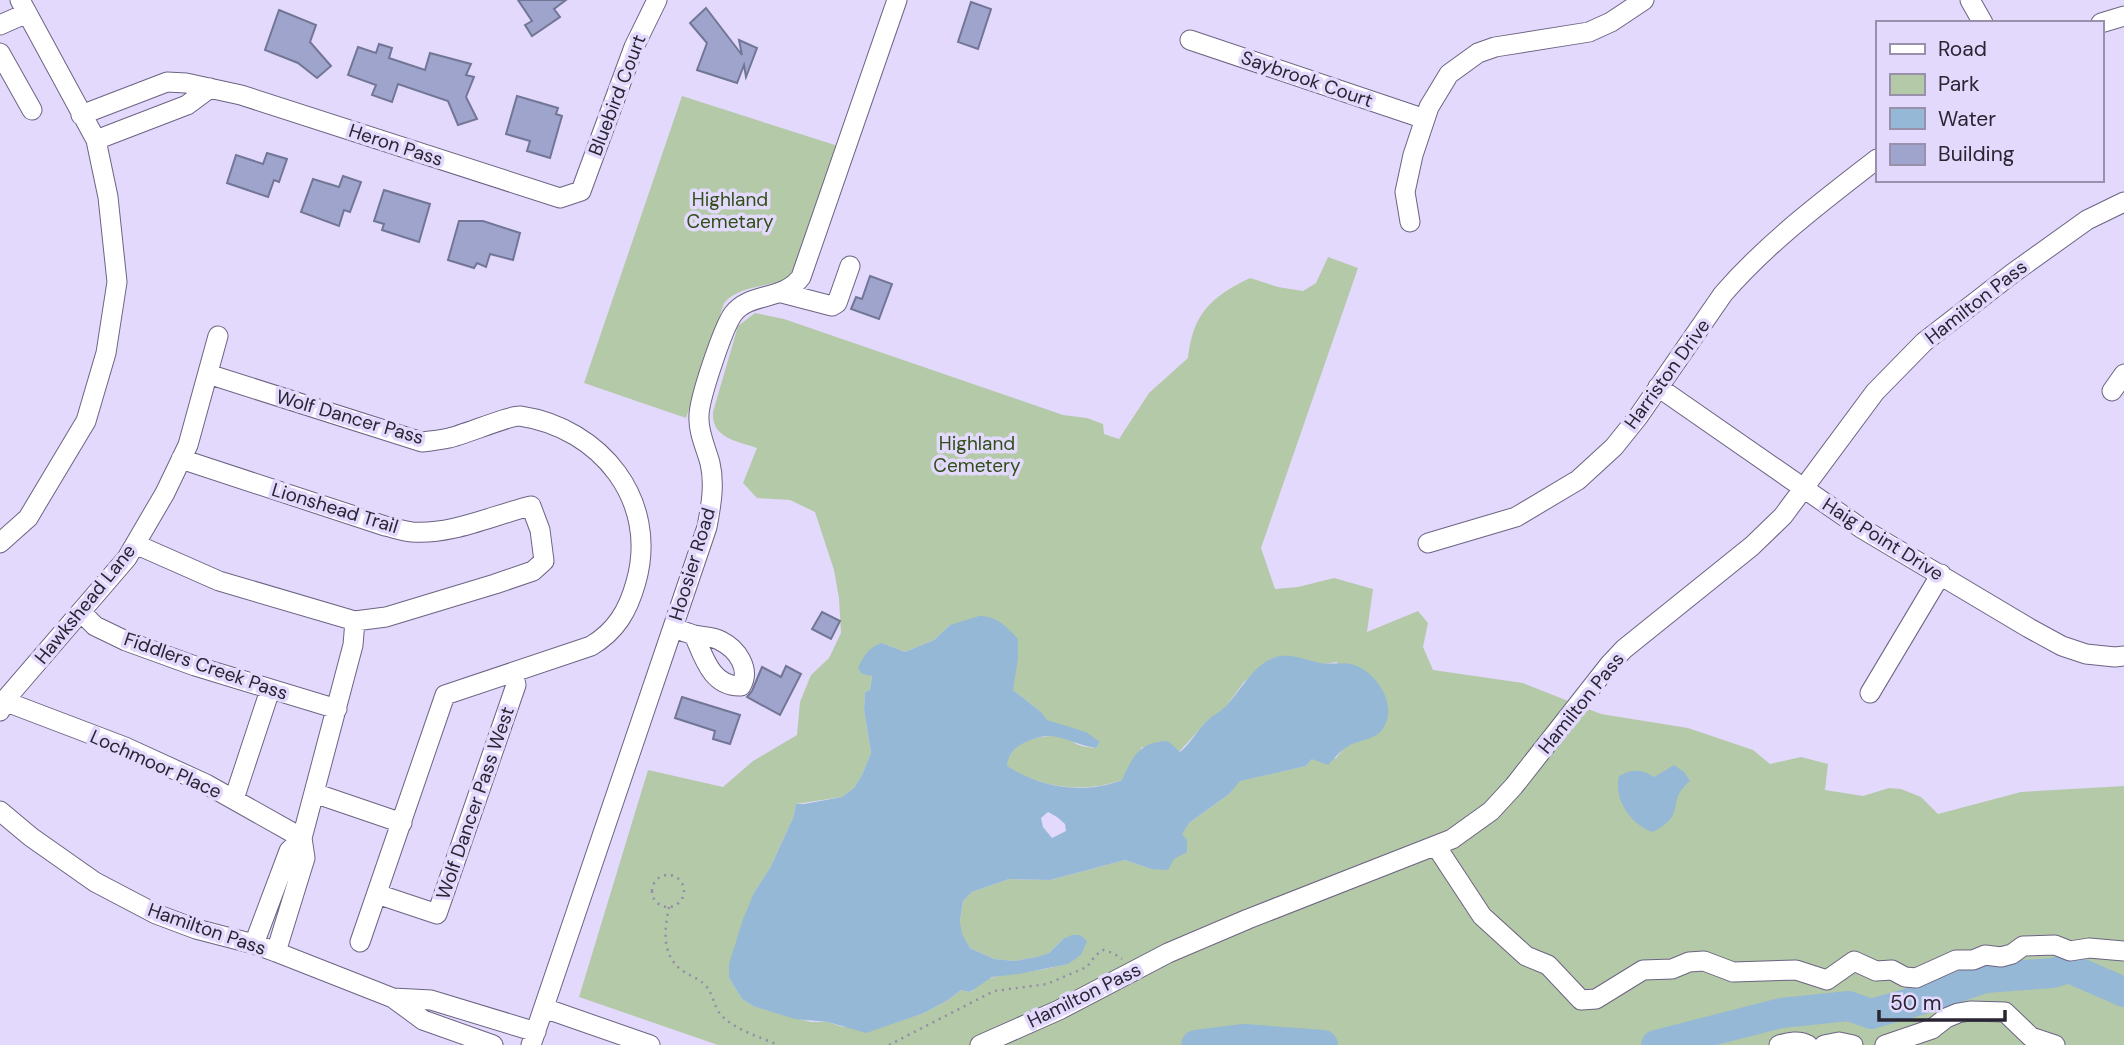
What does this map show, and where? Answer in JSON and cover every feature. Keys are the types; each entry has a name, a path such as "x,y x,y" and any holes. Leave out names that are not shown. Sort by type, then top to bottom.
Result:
{"street":[{"name":"Hoosier Road","path":"533,1038 707,527 711,506 711,466 698,416 726,325 740,307 782,293 796,285 806,268 897,0"},
{"path":"1410,222 1406,182 1425,119 1439,87 1449,74 1478,52 1521,42 1589,32 1611,22 1644,0"},
{"path":"1970,0 1982,21"},
{"name":"Bluebird Court","path":"580,191 634,47 655,1"},
{"path":"0,25 24,6 96,140 108,197 117,282 106,353 86,421 28,519 0,543"},
{"path":"2103,22 2124,16"},
{"name":"Saybrook Court","path":"1190,40 1425,119"},
{"path":"0,53 32,110"},
{"name":"Heron Pass","path":"81,115 167,82 186,83 241,95 560,198 580,191"},
{"path":"96,140 187,105 210,88"},
{"name":"Harriston Drive","path":"1428,544 1516,517 1578,481 1614,447 1723,294 1742,272 1767,248 1876,160"},
{"name":"Hamilton Pass","path":"980,1045 1059,1010 1168,953 1452,839 1491,811 1624,649 1752,546 1783,516 1875,392 1923,342 2087,220 2124,202"},
{"path":"782,293 832,306 837,303 850,266"},
{"name":"Hawkshead Lane","path":"2,706 127,558 165,493 188,445 218,336"},
{"name":"Wolf Dancer Pass","path":"208,374 422,442 449,439 516,415 563,429 597,450 619,474 631,495 638,519 641,563 634,590 622,619 607,636 591,646 445,695 360,942"},
{"path":"2112,391 2124,374"},
{"name":"Haig Point Drive","path":"1658,387 1861,528 2062,646 2086,654 2124,656"},
{"name":"Lionshead Trail","path":"181,459 385,526 412,532 454,527 531,506 540,530 544,561 533,571 386,617 355,621"},
{"path":"135,544 219,581 355,621 353,645 302,838 305,858 276,952"},
{"path":"1870,692 1941,574"},
{"name":"Fiddlers Creek Pass","path":"81,612 94,626 127,641 195,666 337,709"},
{"path":"673,627 694,635"},
{"name":"Wolf Dancer Pass West","path":"377,894 437,915 516,685 513,672"},
{"path":"233,799 270,690"},
{"name":"Lochmoor Place","path":"2,706 125,747 206,783 302,838"},
{"path":"314,793 402,823"},
{"name":"Hamilton Pass","path":"0,811 67,863 156,914 196,929 276,952 393,998 423,1020 494,1045"},
{"path":"254,944 289,850 302,838"},
{"path":"1436,846 1482,916 1526,956 1548,965 1581,1000 1596,999 1643,970 1672,969 1689,962 1704,961 1733,972 1796,970 1828,980 1854,961 1876,971 1892,970 1905,977 1916,978 1956,960 1973,960 1984,955 2001,957 2012,954 2023,946 2055,945 2070,951 2089,948 2124,951"},
{"name":"Hamilton Pass","path":"393,998 431,1000 533,1038"},
{"path":"544,1007 650,1045"},
{"path":"1885,1045 1932,1029 1946,1018 1970,1011 2005,1012 2031,1037 2055,1045"},
{"path":"1779,1045 1788,1042 1803,1042 1808,1045"},
{"path":"1824,1045 1839,1042 1853,1045"}],"path":[{"path":"666,875 676,877 684,890 678,903 669,907 655,900 652,890 657,880 666,875"},
{"path":"669,907 665,928 666,944 678,967 706,987 720,1014 732,1023 778,1045"},
{"path":"889,1045 994,991 1047,984 1087,967 1103,950 1125,961 1132,972"},
{"path":"900,1045 903,1038"}],"green space":[{"name":"Highland Cemetary","path":"682,96 838,146 794,274 777,282 739,292 724,303 686,418 584,383"},
{"name":"Highland Cemetery","path":"1328,257 1358,268 1261,548 1275,589 1298,587 1334,578 1373,589 1367,632 1418,611 1428,623 1423,647 1433,670 1523,683 1601,714 1688,728 1753,750 1770,764 1801,757 1828,764 1825,790 1863,796 1889,788 1901,789 1921,797 1938,814 2021,792 2124,786 2124,1045 718,1045 579,997 648,770 723,787 753,761 797,735 800,702 811,675 829,658 841,633 834,570 815,512 790,500 757,498 743,483 757,448 727,437 716,428 713,421 713,412 738,326 755,313 784,319 1063,415 1087,418 1103,424 1104,434 1119,439 1149,393 1188,358 1190,342 1200,318 1206,308 1225,292 1250,278 1303,291 1316,283","holes":["950,625 1013,690 1041,712 1046,720 1100,742 1096,748 1079,745 1065,737 1047,736 1029,740 1014,750 1006,766 1048,784 1077,788 1107,784 1122,780 1142,747 1179,752 1208,720 1224,709 1244,682 1272,658 1286,656 1323,664 1337,662 1360,741 1345,747 1336,758 1312,759 1306,766 1239,781 1229,794 1189,823 1151,869 1125,860 1050,880 1009,879 972,892 963,901 961,934 970,948 994,959 1015,961 1049,953 1063,939 1081,955 1070,961 1049,968 991,978 971,992 961,990 924,1013 905,1019 843,1027 828,1022 811,1022 753,1006 742,999 729,978 755,891 770,868 793,818 796,804 842,797 854,788 871,753 864,710 865,692 870,690 882,643 905,652 934,640"]}],"water":[{"path":"979,616 991,618 1005,626 1018,639 1013,690 1047,720 1086,732 1100,742 1096,748 1060,737 1043,736 1016,748 1007,766 1048,784 1077,788 1107,785 1122,780 1138,752 1158,742 1168,741 1180,752 1210,718 1225,707 1259,667 1279,656 1348,664 1365,670 1378,683 1387,700 1387,718 1381,732 1347,747 1328,765 1312,759 1306,766 1240,781 1229,794 1189,823 1182,834 1187,840 1187,852 1174,859 1168,870 1151,869 1125,860 1050,880 1009,879 972,892 963,901 960,921 962,934 970,948 994,959 1015,961 1049,953 1063,939 1080,935 1087,941 1081,955 1068,964 992,977 970,992 961,990 924,1013 866,1033 828,1022 795,1019 753,1006 742,999 729,978 729,964 755,891 770,868 793,818 796,804 842,797 854,788 871,753 864,710 865,692 870,690 872,676 862,674 858,668 860,663 867,652 877,645 882,643 905,652 934,640 950,625","holes":["1048,812 1065,824 1066,831 1052,838 1043,827 1041,818"]},
{"path":"1674,765 1684,772 1690,781 1678,796 1670,819 1653,832 1645,829 1631,817 1621,802 1619,776 1637,771 1654,777"}],"building":[{"path":"518,0 566,0 554,9 560,17 532,36 525,25 532,21"},
{"path":"971,2 991,9 978,49 958,42"},
{"path":"706,8 742,55 739,40 757,48 746,77 744,65 737,83 697,70 707,43 690,23"},
{"path":"279,10 316,25 310,42 331,66 317,78 298,63 265,50"},
{"path":"379,44 392,48 389,58 425,70 430,53 471,64 466,75 474,77 466,97 477,119 458,125 448,101 398,84 392,102 372,95 376,85 348,75 358,47 376,53"},
{"path":"517,96 558,108 556,114 562,116 550,158 527,151 530,141 506,134"},
{"path":"267,153 287,159 279,182 274,180 268,197 227,183 236,155 263,164"},
{"path":"343,176 361,182 350,212 344,210 339,226 301,212 313,179 339,187"},
{"path":"384,190 430,204 419,242 382,230 384,224 374,221"},
{"path":"459,221 483,221 520,233 513,260 490,254 486,267 477,263 474,268 448,260"},
{"path":"870,276 892,284 879,319 851,309 856,297 862,299"},
{"path":"822,612 840,621 831,639 812,629"},
{"path":"786,666 801,674 780,715 747,697 762,667 781,677"},
{"path":"682,697 740,715 730,744 713,739 715,731 675,718"}],"waterway":[{"path":"1656,1045 1781,1013 1849,1006 1871,1014 1985,978 2053,973 2069,968 2124,992"},
{"path":"1196,1045 1244,1039 1323,1045"}]}
